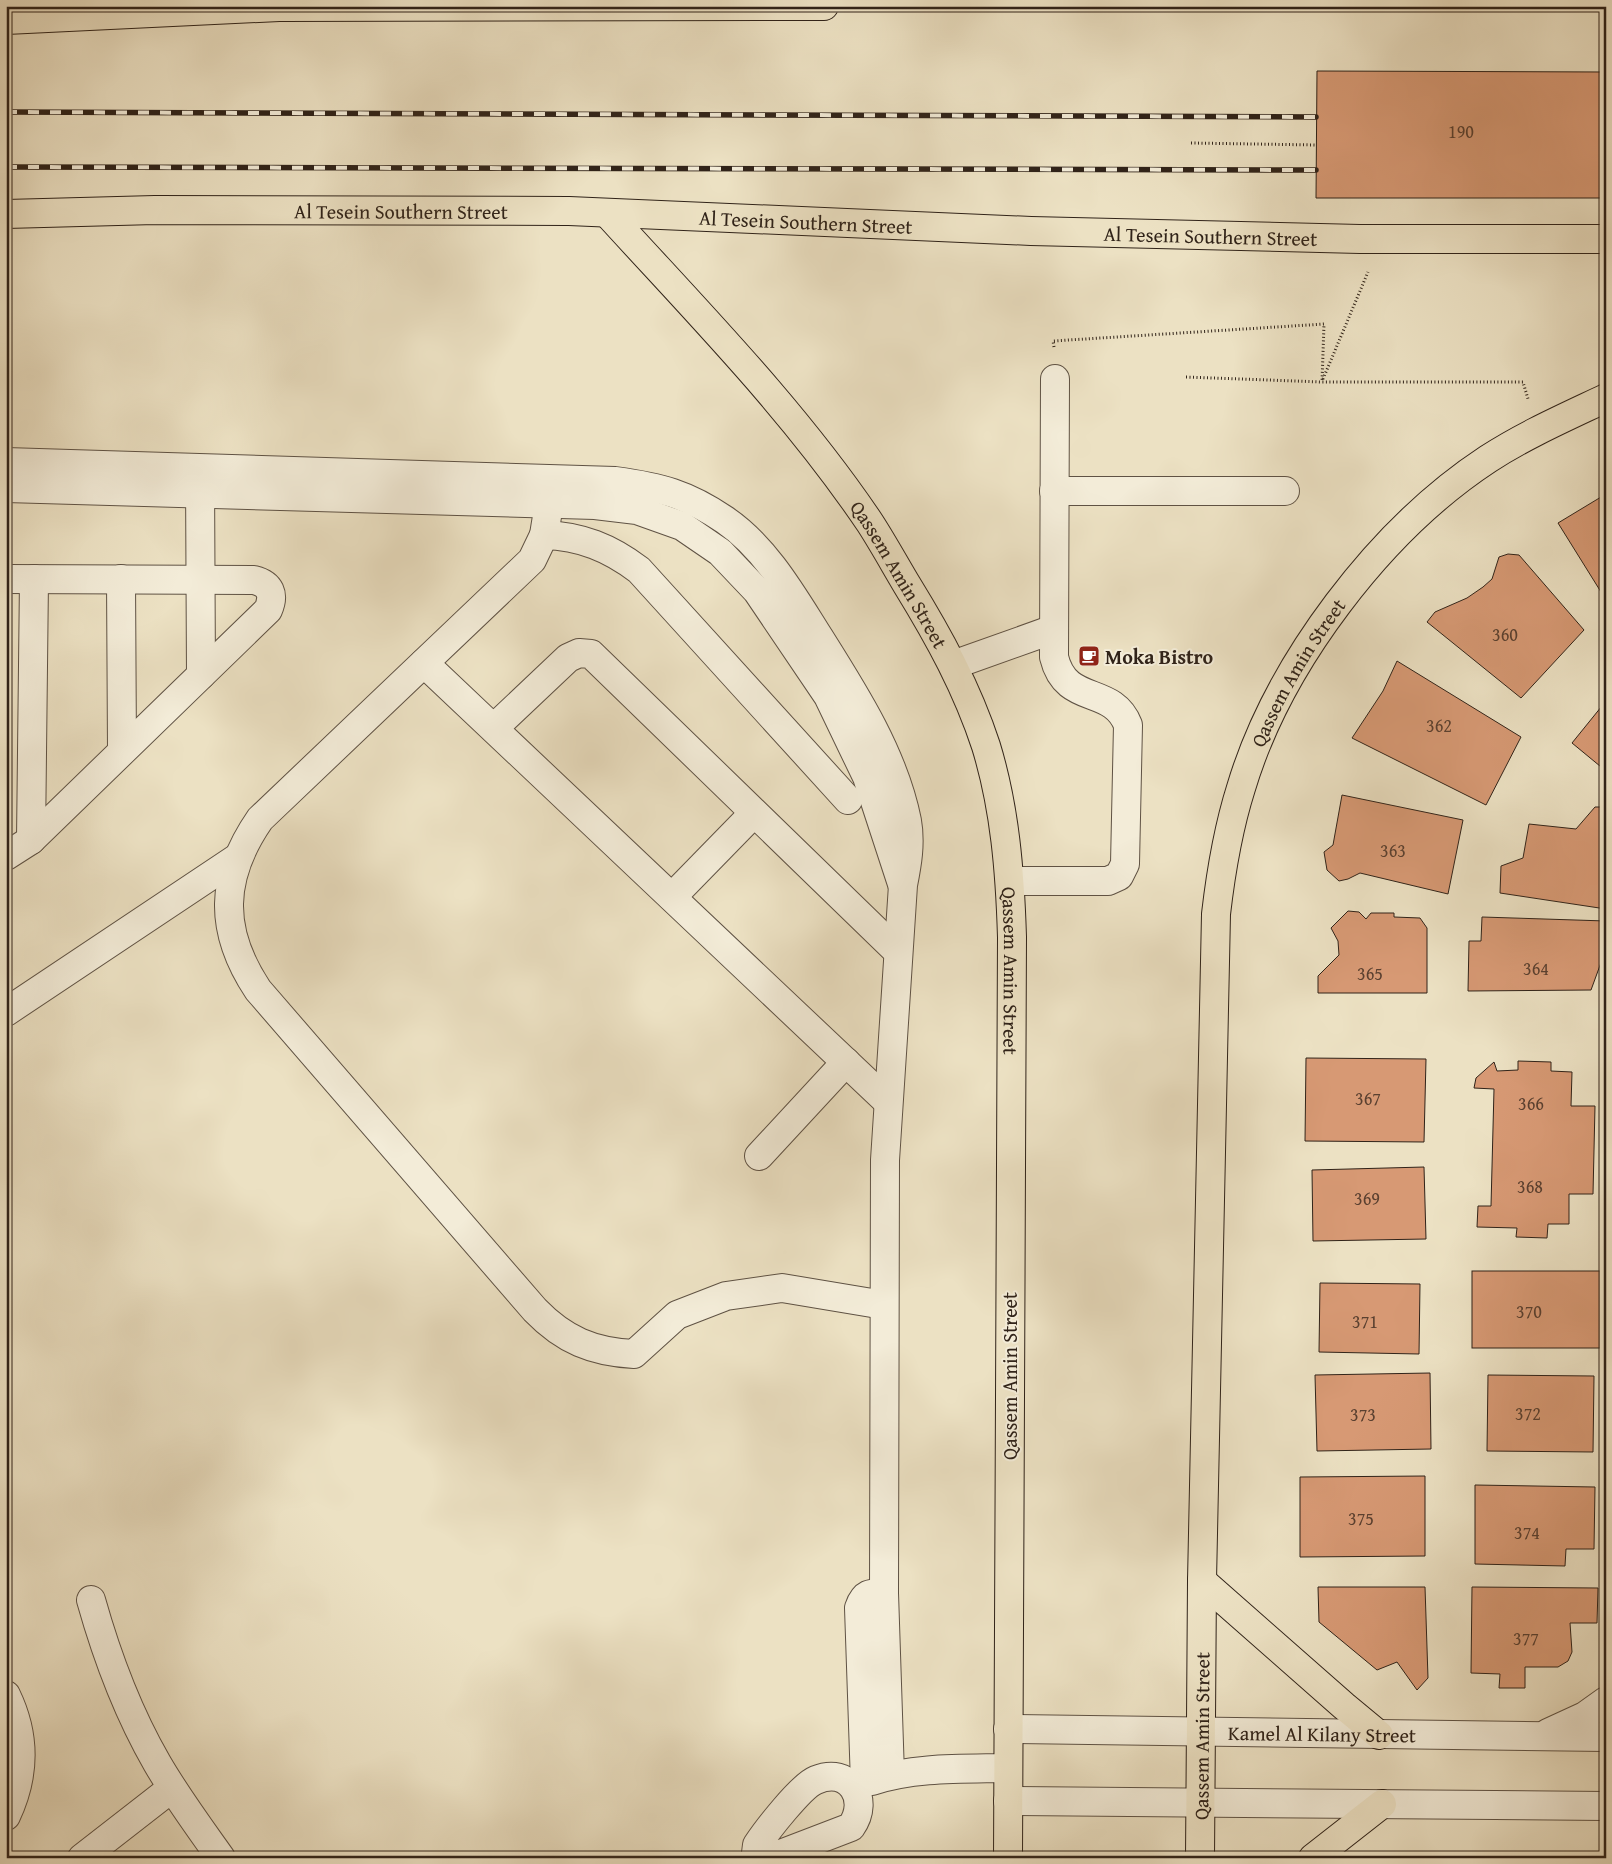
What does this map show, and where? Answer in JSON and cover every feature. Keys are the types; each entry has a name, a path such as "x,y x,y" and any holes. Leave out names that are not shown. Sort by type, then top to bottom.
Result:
{"main road":[{"path":"6,20 280,7 824,6"},
{"name":"Al Tesein Southern Street","path":"6,214 155,210 607,213 1031,231 1381,239 1606,239"},
{"name":"Qassem Amin Street","path":"607,213 738,355 806,438 870,523 953,665 972,707 997,788 1010,881 1008,1858"},
{"name":"Qassem Amin Street","path":"1200,1858 1202,1581 1216,914 1228,837 1241,787 1256,746 1274,707 1321,629 1349,590 1380,553 1414,519 1450,488 1489,459 1537,432 1606,398"},
{"path":"1202,1581 1379,1735"},
{"path":"1313,1858 1382,1804"}],"street":[{"path":"1010,881 1108,881 1120,876 1125,864 1128,725 1120,710 1114,704 1080,692 1062,677 1054,657 1055,379"},
{"path":"6,462 200,481 549,504 595,505 637,510 682,526 720,552 757,590 828,696 867,777 903,885"},
{"path":"200,481 201,675"},
{"path":"6,488 200,481 615,481 655,486 692,500 726,521 755,547 788,588 858,700 901,794 908,824 908,855 903,885 885,1160 884,1593 868,1593 862,1598 859,1608 870,1782 859,1798 858,1818 851,1827 759,1857 755,1849 761,1839 804,1788 814,1780 836,1777 846,1781 870,1782 934,1770 1008,1768"},
{"path":"1054,491 1285,491"},
{"path":"549,504 544,535 532,560 260,819 237,858 231,881 228,904 230,927 236,949 250,977 535,1310 563,1335 597,1350 634,1354 677,1315 726,1296 782,1288 884,1305"},
{"path":"544,535 563,536 603,547 639,570 848,800"},
{"path":"6,579 254,580 264,583 271,590 272,601 268,610 31,840 6,856"},
{"path":"31,840 34,579"},
{"path":"121,579 122,751"},
{"path":"953,665 1054,629"},
{"path":"494,728 568,658 579,653 592,654 898,952"},
{"path":"424,663 888,1102"},
{"path":"672,898 754,813"},
{"path":"6,1012 237,858"},
{"path":"759,1156 846,1062"},
{"path":"91,1600 118,1684 136,1724 172,1788 221,1858"},
{"path":"6,1695 16,1718 21,1741 22,1761 20,1781 6,1816"},
{"path":"1542,1736 1585,1716 1606,1701"},
{"name":"Kamel Al Kilany Street","path":"1008,1729 1606,1737"},
{"path":"82,1858 110,1850 172,1788"},
{"path":"1008,1801 1606,1806"}],"path":[{"path":"1191,143 1316,145"},
{"path":"1322,382 1381,239"},
{"path":"1055,379 1054,341 1324,324 1322,382"},
{"path":"1186,378 1322,382 1523,382 1537,432"}],"building":[{"path":"1317,71 1606,72 1606,198 1316,198"},
{"path":"1606,494 1606,600 1558,523"},
{"path":"1508,554 1519,555 1584,630 1521,698 1427,622 1435,612 1467,598 1483,587 1492,579 1499,557"},
{"path":"1397,661 1521,737 1486,805 1352,738 1383,691"},
{"path":"1606,701 1606,771 1572,743"},
{"path":"1342,795 1463,820 1448,894 1360,873 1339,881 1327,870 1324,852 1333,845"},
{"path":"1595,807 1606,807 1606,909 1500,893 1501,866 1523,858 1529,824 1576,829"},
{"path":"1348,911 1359,912 1366,919 1371,913 1394,913 1394,917 1420,918 1427,928 1427,993 1318,993 1318,976 1339,955 1338,941 1331,928"},
{"path":"1482,917 1606,921 1606,949 1591,990 1468,991 1469,941 1481,941"},
{"path":"1306,1058 1426,1059 1424,1142 1305,1141"},
{"path":"1518,1061 1551,1062 1551,1071 1572,1072 1571,1106 1595,1106 1593,1194 1569,1194 1569,1224 1548,1224 1547,1238 1516,1237 1517,1228 1477,1227 1478,1206 1491,1206 1494,1089 1474,1088 1476,1078 1494,1062 1497,1071 1518,1070"},
{"path":"1424,1167 1426,1239 1313,1241 1312,1170"},
{"path":"1472,1271 1600,1271 1600,1348 1472,1348"},
{"path":"1320,1283 1420,1284 1419,1354 1319,1352"},
{"path":"1430,1373 1431,1449 1317,1451 1315,1375"},
{"path":"1488,1375 1594,1376 1593,1452 1487,1451"},
{"path":"1425,1476 1425,1556 1300,1557 1300,1477"},
{"path":"1475,1485 1595,1487 1594,1549 1566,1549 1565,1566 1475,1564"},
{"path":"1318,1587 1425,1587 1428,1678 1417,1690 1397,1662 1377,1670 1319,1622"},
{"path":"1472,1587 1598,1588 1597,1623 1570,1623 1572,1652 1568,1661 1558,1667 1525,1667 1525,1688 1499,1688 1500,1674 1471,1673"}],"railway":[{"path":"6,112 1316,117"},
{"path":"6,167 1316,170"}],"place":[{"name":"Moka Bistro","path":"1089,656"}]}
